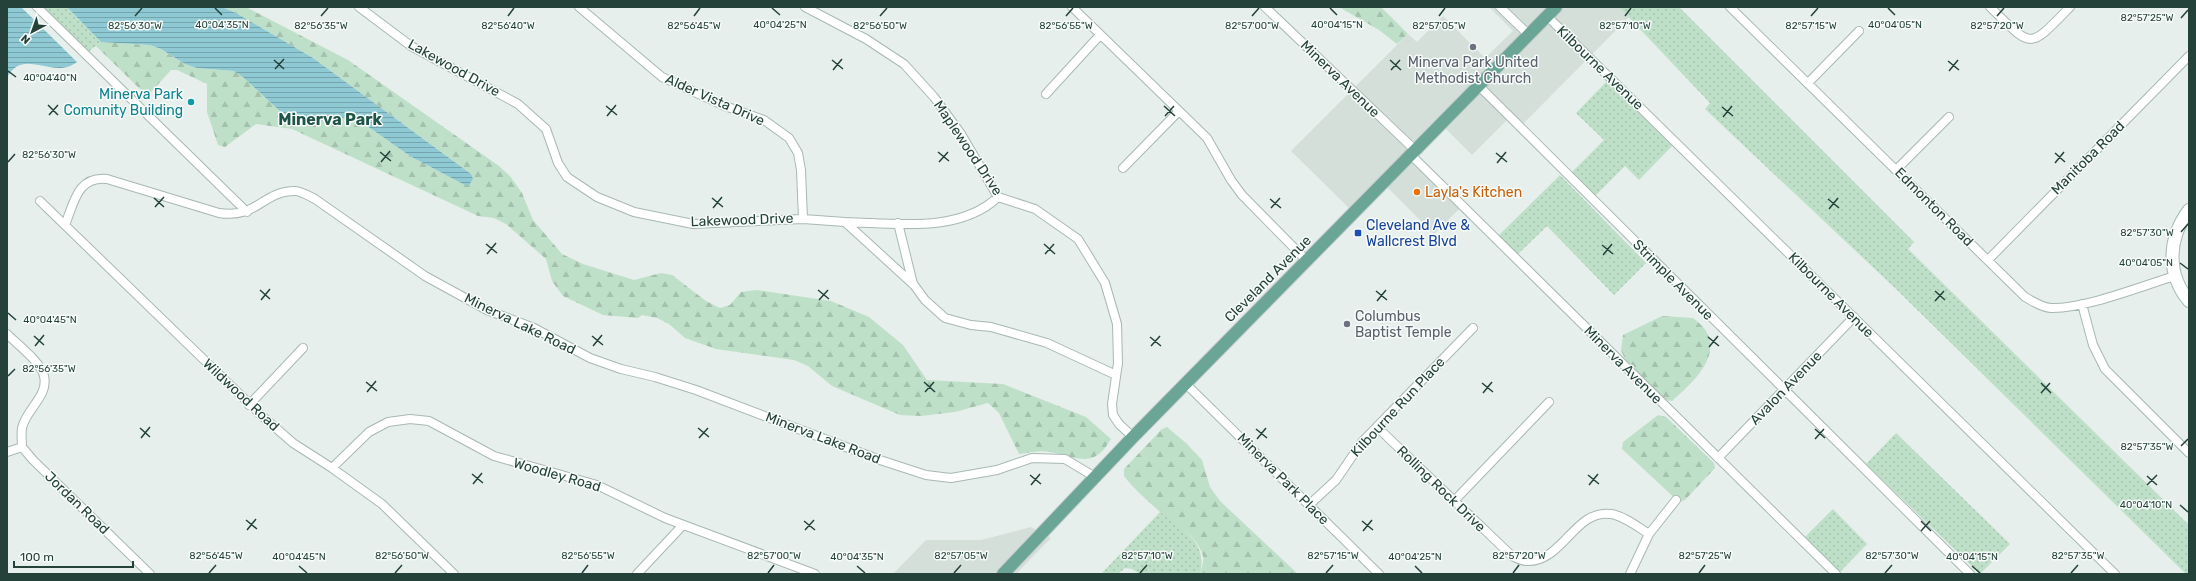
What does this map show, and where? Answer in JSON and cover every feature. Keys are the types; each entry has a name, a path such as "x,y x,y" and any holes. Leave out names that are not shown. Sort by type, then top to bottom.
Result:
{"main road":[{"name":"Cleveland Avenue","path":"1003,574 1133,437 1556,7"}],"street":[{"path":"36,7 247,212"},
{"name":"Lakewood Drive","path":"359,7 411,46 518,104 546,129 558,163 567,177 597,197 634,212 693,224 803,218 845,222 936,224 969,215 993,202 998,197"},
{"name":"Alder Vista Drive","path":"579,7 662,77 725,106 764,120 789,138 798,153 801,170 803,218"},
{"name":"Maplewood Drive","path":"805,7 866,39 904,64 934,97 961,134 998,197 1035,209 1078,239 1105,282 1117,324 1116,375 1112,404 1113,415 1119,424 1133,437"},
{"path":"1072,7 1213,145 1231,180 1242,195 1307,260"},
{"name":"Minerva Avenue","path":"1265,7 1413,152 1718,458 1836,574"},
{"path":"1500,7 1528,34"},
{"name":"Edmonton Road","path":"1730,7 2025,298 2039,306 2051,308 2082,304 2175,276"},
{"path":"1990,7 2024,38 2030,40 2040,36 2070,7"},
{"name":"Kilbourne Avenue","path":"1547,16 2115,574"},
{"path":"1808,84 1860,31"},
{"path":"1046,94 1100,35"},
{"name":"Manitoba Road","path":"1988,260 2189,56"},
{"name":"Strimple Avenue","path":"1479,86 1970,574"},
{"path":"1123,168 1179,111"},
{"path":"1896,170 1948,117"},
{"path":"65,226 79,192 86,183 96,178 107,179 219,213 233,215 247,212"},
{"name":"Minerva Lake Road","path":"247,212 276,194 296,191 315,199 425,276 487,310 534,328 590,358 621,370 655,377 696,390 872,457 926,475 951,478 997,470 1032,458 1065,459 1095,477"},
{"name":"Wildwood Road","path":"40,201 249,405 293,443 332,468 382,504 454,574"},
{"path":"2189,210 2175,235 2172,255 2175,276 2183,294 2189,301"},
{"path":"845,222 914,285 925,300 945,318 971,325 991,327 1047,343 1116,375"},
{"path":"898,223 914,285"},
{"path":"2082,304 2093,345 2105,369 2189,453"},
{"name":"Avalon Avenue","path":"1718,458 1854,318"},
{"name":"Kilbourne Run Place","path":"1309,505 1336,480 1362,442 1472,328"},
{"path":"7,334 36,363 44,376 44,390 29,411 22,428 22,447 7,452"},
{"path":"249,405 304,348"},
{"name":"Minerva Park Place","path":"1186,384 1379,574"},
{"path":"1454,501 1549,402"},
{"name":"Woodley Road","path":"332,468 369,432 388,422 410,419 429,421 494,456 597,485 683,525 812,574"},
{"name":"Rolling Rock Drive","path":"1377,427 1512,556 1526,561 1542,559 1555,550 1578,526 1593,516 1611,514 1628,521 1649,534"},
{"name":"Jordan Road","path":"22,447 150,574"},
{"path":"1630,574 1649,534 1676,500"},
{"path":"637,574 683,525"}],"shaded area":[{"path":"1489,7 1619,7 1629,17 1519,128 1508,119 1472,155 1441,124 1411,154 1463,205 1434,234 1383,183 1353,212 1291,151 1408,34 1417,42 1443,16 1485,58 1513,31"},
{"path":"1031,527 1051,538 1016,574 893,574 926,540 981,540"}],"green space":[{"path":"42,7 67,7 101,42 88,52"},
{"path":"222,7 246,7 348,60 499,166 510,176 522,193 533,220 562,254 583,264 634,280 661,273 672,275 706,301 720,308 730,305 741,292 757,290 831,301 869,317 903,345 927,380 1003,384 1086,417 1111,439 1098,455 1091,458 1077,458 1046,451 1019,454 999,413 988,403 955,412 921,416 900,415 832,386 808,366 794,360 716,349 685,338 669,324 657,318 642,315 638,318 603,315 563,296 552,281 546,259 506,224 494,218 478,216 292,129 256,124 225,147 218,145 207,112 207,84 177,70 171,70 151,92 142,91 96,46 101,42 150,45 161,49 185,64 197,68 234,71 319,121 349,117 360,121 410,156 471,174 313,58 236,13"},
{"path":"1339,7 1381,7 1408,34 1397,44 1379,30"},
{"path":"1619,7 1679,7 1914,242 1908,249 2189,525 2189,574 2186,574 1895,288 1705,109 1710,103"},
{"path":"1607,81 1672,146 1639,180 1625,166 1594,197 1571,173 1604,140 1576,113"},
{"path":"1560,175 1646,263 1614,295 1547,226 1517,255 1498,236"},
{"path":"1662,316 1693,318 1705,329 1710,341 1710,351 1702,370 1695,379 1672,401 1664,400 1629,366 1621,351 1623,335"},
{"path":"1658,415 1666,417 1714,463 1715,468 1685,500 1679,502 1622,449 1623,442"},
{"path":"1167,427 1186,443 1202,460 1210,487 1220,501 1298,574 1200,574 1203,564 1203,556 1199,546 1184,529 1159,511 1136,490 1124,476 1124,469 1162,429"},
{"path":"1896,433 2010,544 1980,574 1866,464"},
{"path":"1833,509 1867,544 1840,572 1805,537"},
{"path":"1160,512 1185,530 1192,537 1200,553 1202,563 1200,574 1140,574 1132,569 1125,568 1118,574 1101,574"}],"water":[{"path":"7,7 21,7 77,62 68,67 58,68 30,64 21,65 14,69 7,78"},
{"path":"67,7 222,7 236,13 313,58 471,174 473,179 469,185 465,185 410,156 360,121 349,117 319,121 292,119 280,111 243,77 234,71 197,68 185,64 161,49 150,45 101,42"}],"place":[{"name":"Minerva Park United Methodist Church","path":"1473,47"},
{"name":"Minerva Park Comunity Building","path":"191,102"},
{"name":"Layla's Kitchen","path":"1417,192"},
{"name":"Cleveland Ave & Wallcrest Blvd","path":"1358,233"},
{"name":"Columbus Baptist Temple","path":"1347,324"}],"district":[{"name":"Minerva Park","path":"330,119"}]}
